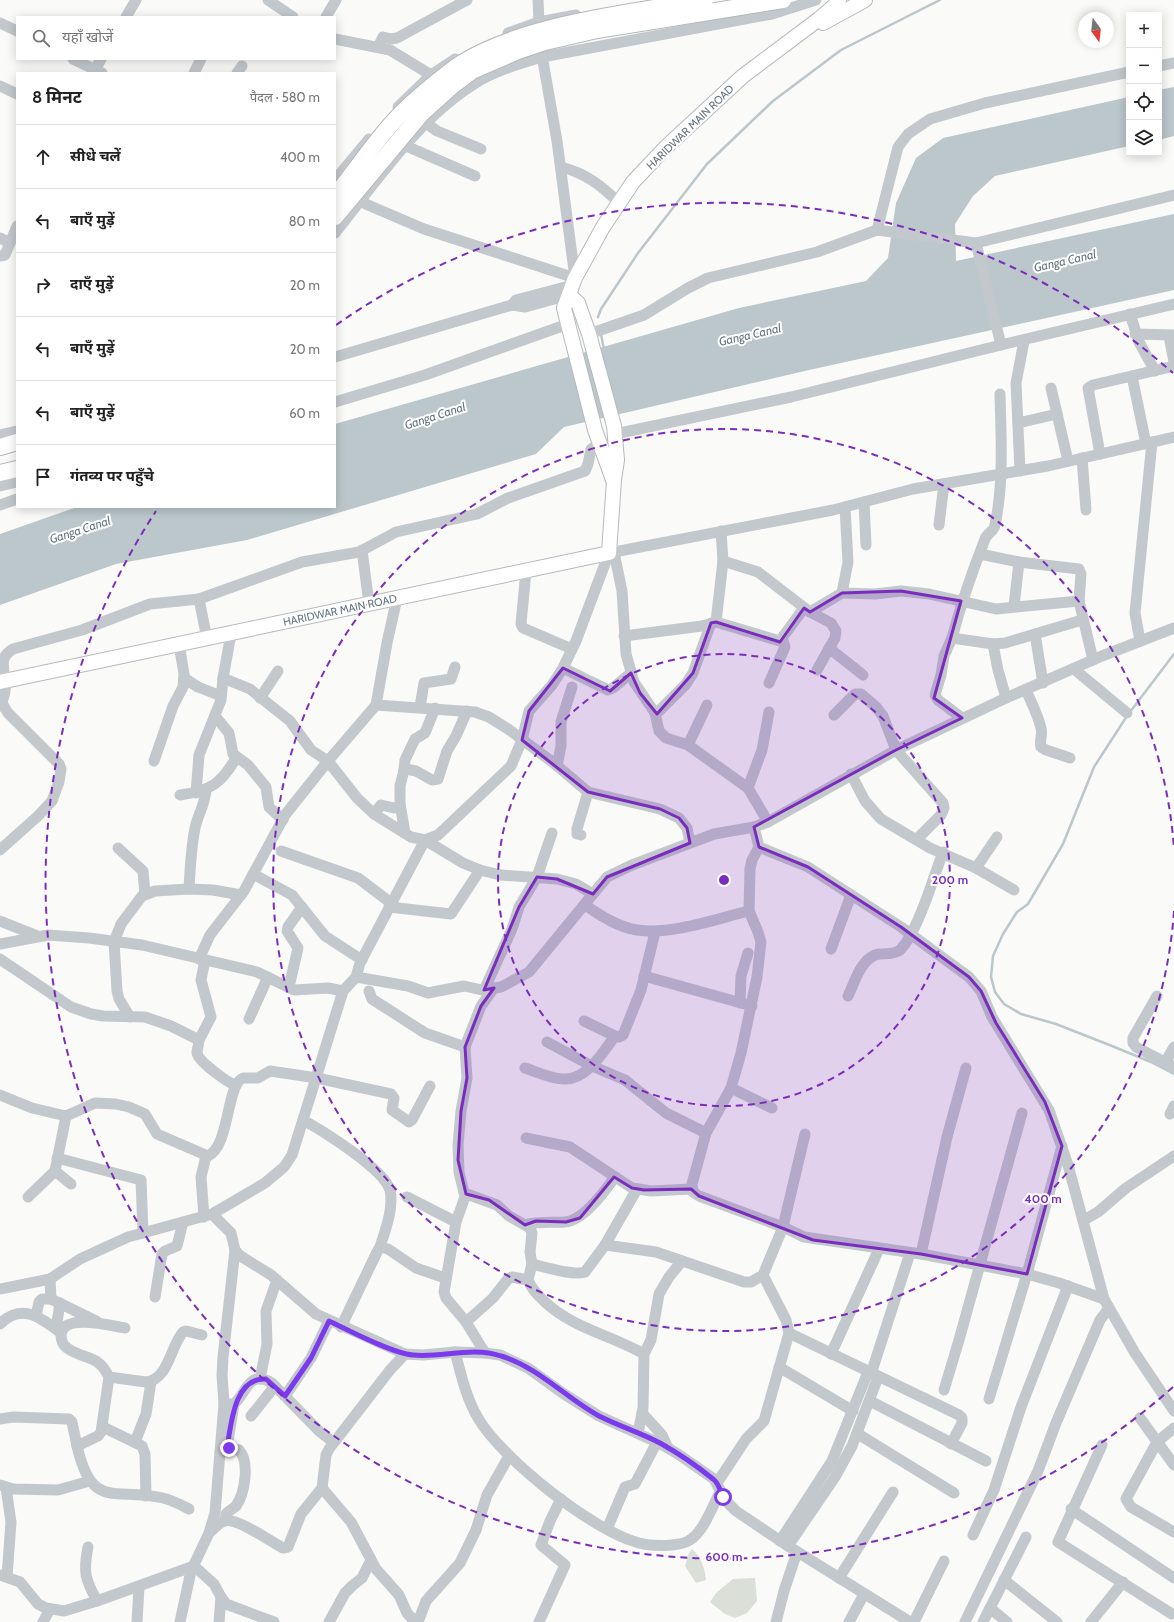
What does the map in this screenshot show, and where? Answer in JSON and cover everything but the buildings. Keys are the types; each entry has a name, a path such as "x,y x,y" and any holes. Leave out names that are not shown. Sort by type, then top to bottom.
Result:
{"highway":[{"path":"336,195 378,141 411,104 440,79 463,62 505,43 547,30 705,0"},
{"path":"336,216 421,114 452,86 472,71 525,49 597,30 784,0"},
{"path":"0,446 16,442"},
{"path":"0,456 16,452"},
{"path":"0,473 16,468"}],"main road":[{"name":"HARIDWAR MAIN ROAD","path":"614,480 597,436 564,308 572,286 602,227 634,182 665,148 743,76 795,38 834,6 839,0"},
{"name":"HARIDWAR MAIN ROAD","path":"795,38 865,0"},
{"name":"HARIDWAR MAIN ROAD","path":"3,681 611,553 614,480 617,460 614,430 590,336 572,286"}],"street":[{"path":"127,16 136,0"},
{"path":"327,16 336,0"},
{"path":"378,47 383,37 391,39 398,38 467,0"},
{"path":"538,0 542,57 560,167 572,286"},
{"path":"336,179 406,98 431,75 476,47 539,22 659,0"},
{"path":"336,232 426,123 443,105 475,83 511,66 542,57 772,14 816,0"},
{"path":"271,1 292,16"},
{"path":"0,23 16,31"},
{"path":"336,39 390,50 431,75"},
{"path":"75,60 98,71 101,60"},
{"path":"194,72 200,60"},
{"path":"1162,65 1174,63"},
{"path":"882,230 898,147 908,134 930,119 985,103 1126,73"},
{"path":"0,86 16,94"},
{"path":"426,123 437,132 481,149"},
{"path":"406,146 475,176"},
{"path":"560,167 575,171 594,180 619,203"},
{"path":"336,190 424,229 572,286"},
{"path":"590,336 644,316 688,288 708,278 817,252 882,230 964,242 978,248 1174,195"},
{"path":"0,256 6,255 5,240 16,227"},
{"path":"978,248 999,340"},
{"path":"336,357 512,305 516,300 572,286"},
{"path":"614,430 791,397 999,340 1024,341 1174,304"},
{"path":"1130,314 1135,334 1155,371"},
{"path":"336,402 425,375 568,324"},
{"path":"1135,334 1171,335 1174,362"},
{"path":"1020,471 1016,383 1024,341"},
{"path":"1100,454 1088,388 1093,385 1174,366"},
{"path":"1132,376 1149,443 1136,613 1140,641"},
{"path":"1051,388 1068,461"},
{"path":"962,718 938,700 935,695 942,675 944,656 952,638 961,601 987,535 995,527 1001,474 1000,394"},
{"path":"1018,423 1057,414"},
{"path":"0,435 16,431"},
{"path":"0,850 38,816 52,801 58,786 61,769 59,764 1,705 3,681 1,665 2,660 5,655 13,649 82,630 150,604 199,599 302,562 347,556 362,550 396,532 477,514 508,498 576,475 587,468 591,449 597,436"},
{"path":"611,553 845,507 913,489 1020,471 1174,437"},
{"path":"1082,458 1086,510"},
{"path":"0,486 16,482"},
{"path":"940,525 944,484"},
{"path":"0,505 16,499"},
{"path":"864,502 866,545"},
{"path":"842,593 848,562 845,507"},
{"path":"656,714 686,684 693,673 713,622 724,561 721,531"},
{"path":"362,550 369,604"},
{"path":"611,553 622,591 624,636 631,673 640,693 656,714 657,726 663,735 688,745 748,788 768,822"},
{"path":"0,1288 50,1280 96,1251 143,1233 208,1215 265,1184 284,1167 292,1155 343,991 356,977 362,960 425,840 438,835 511,766 522,740 529,711 552,685 564,668 611,553"},
{"path":"980,554 1019,562 1079,568 1081,574 1079,601 1082,620 1094,660"},
{"path":"724,561 758,572 807,610 831,623 837,634 817,670"},
{"path":"1014,606 1019,562"},
{"path":"526,570 521,624 523,628 572,649"},
{"path":"769,683 785,647 782,638 785,633 807,610 842,593 875,594 901,591 961,601 990,608 1079,601"},
{"path":"235,1085 229,1083 206,1064 197,1053 199,1040 211,1017 202,980 202,960 210,935 241,895 282,820 328,761 376,705 397,598"},
{"path":"199,599 207,639"},
{"path":"952,638 993,644 1005,643 1082,620"},
{"path":"624,636 713,622 783,642"},
{"path":"356,977 408,986 428,993 464,986 489,989 501,987 529,972 607,877 632,865 714,834 754,827 768,822 851,774 962,718 1094,660 1174,628"},
{"path":"189,889 195,827 205,804 201,791 199,755 205,736 215,716 222,696 223,678 231,634"},
{"path":"1035,634 1043,683"},
{"path":"154,761 173,706 183,687 184,678 179,644"},
{"path":"993,644 998,670 1006,698"},
{"path":"829,648 863,675"},
{"path":"420,707 424,683 450,679 456,667"},
{"path":"564,668 608,690 613,688 631,673"},
{"path":"1074,669 1127,713"},
{"path":"260,698 278,671"},
{"path":"184,678 198,687 222,696"},
{"path":"223,678 250,689 295,726 311,750 328,761 357,798 374,814 405,833 425,840 480,870 500,875 557,878 576,884 594,894"},
{"path":"557,766 561,746 561,722 572,687"},
{"path":"1026,690 1040,723 1042,734 1040,741 1041,747 1070,758"},
{"path":"834,715 851,697 855,694 861,694 876,707 883,716 896,750 944,806 941,815 917,839"},
{"path":"376,705 467,711 489,717 557,766 588,792 637,803 672,814 684,822 687,828 690,843"},
{"path":"688,745 707,705"},
{"path":"405,833 400,804 400,786 408,752 415,739 425,733 435,708"},
{"path":"404,770 411,769 432,780 438,779 447,751 456,736 467,711"},
{"path":"748,788 762,750 769,712"},
{"path":"215,716 229,733 231,751 236,758 248,765 263,783 268,793 267,804 282,820"},
{"path":"180,795 201,791 220,780 227,773 236,758"},
{"path":"851,774 865,801 874,813 890,825 917,839 930,848 943,852 976,868 1014,890"},
{"path":"581,835 577,834 577,829 588,792"},
{"path":"374,814 381,805 394,808 400,804"},
{"path":"692,1189 706,1133 731,1088 752,1006 761,942 749,911 752,860 759,847 754,827"},
{"path":"485,1353 466,1322 446,1298 444,1292 445,1278 456,1222 466,1194 462,1186 458,1160 461,1111 467,1078 465,1047 512,930 519,908 537,877 552,833"},
{"path":"976,868 997,837"},
{"path":"759,847 808,867 910,934 970,978 981,991 996,1023 1045,1102 1062,1146 1084,1220 1106,1304 1144,1368 1174,1411"},
{"path":"118,848 143,872 145,894"},
{"path":"281,851 358,878 390,905 451,914 480,870"},
{"path":"848,996 865,961 878,954 895,953 910,934 920,916 943,852"},
{"path":"253,874 289,893 325,936 362,960"},
{"path":"130,1017 119,999 117,991 114,942 120,924 136,902 145,894 155,891 189,889 213,890 241,895"},
{"path":"831,949 851,895"},
{"path":"585,905 608,921 636,930 655,932 695,925 749,911"},
{"path":"288,987 298,948 296,942 287,931 288,927 302,907"},
{"path":"0,921 38,936"},
{"path":"584,1021 615,1036 619,1037 624,1035 641,990 655,932"},
{"path":"0,944 38,936 70,935 142,945 257,972 294,990 328,988 343,991"},
{"path":"740,1003 741,976 748,953"},
{"path":"0,959 71,1007 91,1014 103,1016 145,1017 171,1026 199,1040"},
{"path":"644,976 752,1006"},
{"path":"249,1019 268,977"},
{"path":"369,991 372,999 425,1033 465,1047"},
{"path":"1157,996 1132,1041 1136,1047 1169,1065 1174,1047"},
{"path":"525,1068 566,1079 576,1076 592,1066 615,1036"},
{"path":"547,1042 592,1066 625,1080 666,1113 706,1133"},
{"path":"776,1622 784,1591 788,1547 826,1471 853,1411 873,1375 916,1254 966,1068"},
{"path":"0,1096 32,1108 66,1116 95,1103 116,1104 129,1107 145,1114 157,1134 206,1156 212,1154 224,1134 235,1085 240,1079 248,1077 258,1078 270,1071 317,1078 391,1094 394,1098 392,1110 409,1122 412,1120 430,1086"},
{"path":"731,1088 772,1108"},
{"path":"944,1390 1022,1113"},
{"path":"28,1197 54,1171 66,1116"},
{"path":"303,1120 327,1133 349,1149 379,1175 388,1185 391,1196 380,1247 341,1326"},
{"path":"605,1246 650,1251 682,1260 744,1282 751,1282 763,1275 783,1227 805,1134"},
{"path":"526,1138 570,1148 615,1177 637,1189 692,1189 699,1196 783,1227 813,1240 916,1254 1027,1274 1068,1286 1106,1304"},
{"path":"989,1399 1027,1274 1062,1146"},
{"path":"206,1156 201,1177 208,1215 232,1233 236,1250 239,1255 277,1280 307,1308 329,1321 405,1354 423,1355 454,1352 485,1353 500,1355 528,1368 564,1394 599,1416 668,1448 718,1487 726,1502 736,1511 788,1547 910,1622"},
{"path":"1084,1220 1098,1212 1123,1190 1174,1156"},
{"path":"57,1158 141,1180 143,1233"},
{"path":"54,1171 72,1184"},
{"path":"525,1224 536,1221 566,1222 580,1218 615,1177"},
{"path":"532,1264 560,1270 584,1272 605,1246 637,1189"},
{"path":"466,1194 489,1200 509,1216 530,1228 532,1233 530,1252 532,1264 528,1280 535,1292 558,1314 579,1326 625,1343 644,1354"},
{"path":"407,1197 456,1222"},
{"path":"155,1297 162,1254 165,1251 177,1246 183,1222"},
{"path":"380,1247 388,1249 416,1268 445,1278"},
{"path":"831,1354 879,1249"},
{"path":"180,1622 194,1566 209,1533 215,1513 229,1404 222,1375 236,1250"},
{"path":"638,1433 642,1413 644,1354 651,1340 660,1294 669,1277 682,1260"},
{"path":"454,1352 477,1417 498,1446 561,1499 607,1529 638,1543 649,1546 686,1543 695,1536 702,1526 718,1487 746,1439 764,1421 778,1367 789,1333 786,1320 763,1275"},
{"path":"466,1322 493,1298 508,1279 512,1277 528,1280"},
{"path":"50,1280 55,1301 58,1331 61,1339 67,1348 101,1364 109,1377 103,1427 98,1436 77,1446"},
{"path":"260,1379 267,1344 266,1311 277,1280"},
{"path":"973,1535 994,1490 1020,1406 1068,1286"},
{"path":"36,1316 39,1302 42,1299 55,1301 86,1319 104,1325 125,1328"},
{"path":"965,1622 1020,1510 1106,1304"},
{"path":"0,1324 14,1315 28,1313 36,1316 58,1331"},
{"path":"58,1331 68,1325 86,1319"},
{"path":"285,1396 311,1358 329,1321"},
{"path":"135,1442 146,1414 151,1382 160,1375 183,1332 186,1331 202,1335"},
{"path":"789,1333 961,1417 962,1423 951,1444"},
{"path":"225,1521 236,1523 286,1548 290,1544 301,1514 322,1488 326,1455 333,1442 342,1433 390,1370 405,1354"},
{"path":"778,1367 853,1411"},
{"path":"788,1547 835,1476 858,1434 870,1401 873,1375"},
{"path":"109,1377 151,1382"},
{"path":"229,1404 253,1380 266,1379 275,1386 319,1431 333,1442"},
{"path":"251,1416 275,1386"},
{"path":"870,1401 986,1461"},
{"path":"642,1413 662,1435 668,1448"},
{"path":"1140,1418 1174,1465"},
{"path":"0,1419 69,1419 72,1422 80,1461 90,1481 104,1493 113,1495 164,1498 189,1508"},
{"path":"103,1427 142,1446 145,1454 146,1496"},
{"path":"1174,1428 1157,1442 1126,1501 1131,1507 1174,1532"},
{"path":"858,1434 954,1493"},
{"path":"607,1529 625,1487 635,1484 657,1442"},
{"path":"1102,1445 1071,1509 1058,1539 1058,1543 1123,1582 1172,1616"},
{"path":"209,1533 225,1521 228,1512 237,1504 244,1478 244,1465 241,1452 236,1448 224,1450"},
{"path":"322,1488 351,1522 371,1560 383,1578 399,1595 407,1613 416,1622 426,1601 460,1563 476,1530 488,1495 509,1456"},
{"path":"90,1481 58,1490 3,1486 11,1522 4,1576 20,1582 38,1604 50,1609 64,1611 97,1601 194,1566"},
{"path":"839,1578 893,1492"},
{"path":"539,1622 565,1565 541,1545 550,1521 561,1499"},
{"path":"1071,1509 1174,1578"},
{"path":"983,1622 1026,1537"},
{"path":"88,1547 84,1571 97,1601"},
{"path":"329,1622 346,1593 362,1578 371,1560"},
{"path":"914,1622 944,1561"},
{"path":"194,1566 214,1584 221,1597 231,1606 274,1622"},
{"path":"1004,1580 1057,1622"},
{"path":"1091,1622 1123,1582"},
{"path":"137,1622 139,1586"},
{"path":"849,1622 864,1594"},
{"path":"219,1622 221,1597"},
{"path":"990,1608 1007,1622"},
{"path":"44,1622 50,1609"}],"highlighted area":[{"path":"901,591 961,601 934,698 962,718 896,750 754,827 759,847 808,867 901,927 969,977 981,991 996,1023 1045,1102 1062,1146 1027,1274 921,1254 813,1240 699,1196 691,1189 644,1190 632,1188 614,1177 580,1218 566,1222 536,1221 525,1225 489,1200 466,1194 458,1160 461,1111 467,1078 465,1047 481,1006 494,988 484,990 519,907 537,877 557,879 593,894 607,877 690,843 687,828 679,818 660,809 588,792 522,740 529,711 563,668 610,691 631,673 640,693 657,714 693,673 711,623 716,622 780,642 804,608 810,612 842,593"}],"shaded area":[{"path":"692,1549 698,1555 702,1563 706,1580 696,1583 685,1566 689,1553"},
{"path":"755,1578 757,1601 747,1613 735,1618 725,1614 710,1602 716,1593 733,1579"}],"water":[{"path":"1174,87 1174,136 1162,139 1162,120 1162,89"},
{"name":"Ganga Canal","path":"1126,98 1126,147 995,176 973,196 955,224 956,261 1174,214 1174,290 809,370 564,427 536,454 247,540 116,564 0,605 0,534 74,508 336,508 336,424 739,308 866,281 888,258 896,203 916,158 943,138"}],"waterway":[{"path":"598,317 601,309 638,253 707,164 773,101 841,50 940,0"},
{"path":"601,334 604,350"},
{"path":"1130,712 1174,654"},
{"path":"1127,716 1094,767 1063,844 1028,904 1017,912 1003,934 993,956 991,977 995,992 1004,1004 1021,1014 1056,1024 1151,1062 1174,1074"}],"route":[{"path":"229,1448 227,1448 234,1404 247,1385 253,1380 266,1379 285,1396 311,1358 329,1321 405,1354 435,1355 454,1352 485,1353 500,1355 512,1360 528,1368 564,1394 599,1416 661,1444 678,1454 714,1480 717,1483 723,1497"}]}
